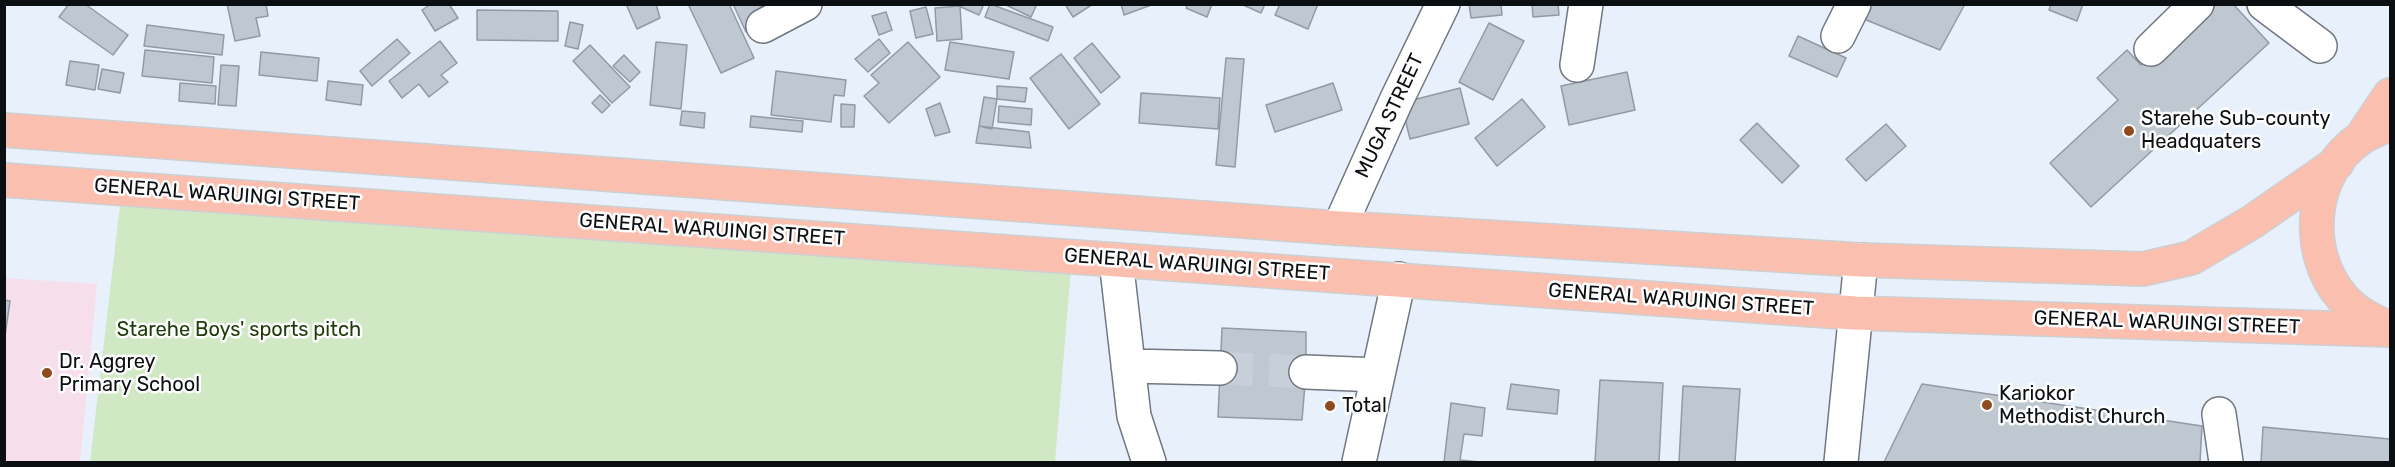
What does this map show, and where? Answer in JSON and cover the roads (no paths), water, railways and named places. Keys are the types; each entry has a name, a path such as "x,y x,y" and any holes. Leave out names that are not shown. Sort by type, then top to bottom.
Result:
{"main road":[{"path":"4,130 1339,228 1861,260 2142,268 2191,258 2252,222 2337,163 2361,138 2391,95"},
{"path":"2361,138 2391,124"},
{"path":"2337,163 2323,188 2316,217 2318,245 2327,273 2342,298 2364,317 2390,330"},
{"name":"GENERAL WARUINGI STREET","path":"4,180 1855,313 2390,330"}],"street":[{"path":"763,26 805,4"},
{"name":"MUGA STREET","path":"1339,228 1443,4"},
{"path":"1577,65 1586,4"},
{"path":"1838,36 1854,4"},
{"path":"2151,49 2197,4"},
{"path":"2264,4 2320,45"},
{"path":"1116,260 1134,416 1149,462"},
{"path":"1841,462 1861,260"},
{"path":"1359,462 1399,279"},
{"path":"1128,366 1220,368"},
{"path":"1306,372 1378,375"},
{"path":"2219,414 2226,462"}],"tunnel":[{"path":"1220,368 1306,372"}],"place":[{"name":"Starehe Sub-county Headquaters","path":"2129,131"},
{"name":"Dr. Aggrey Primary School","path":"47,373"},
{"name":"Kariokor Methodist Church","path":"1987,405"},
{"name":"Total","path":"1330,406"}],"park label":[{"name":"Starehe Boys' sports pitch","path":"239,330"}]}
